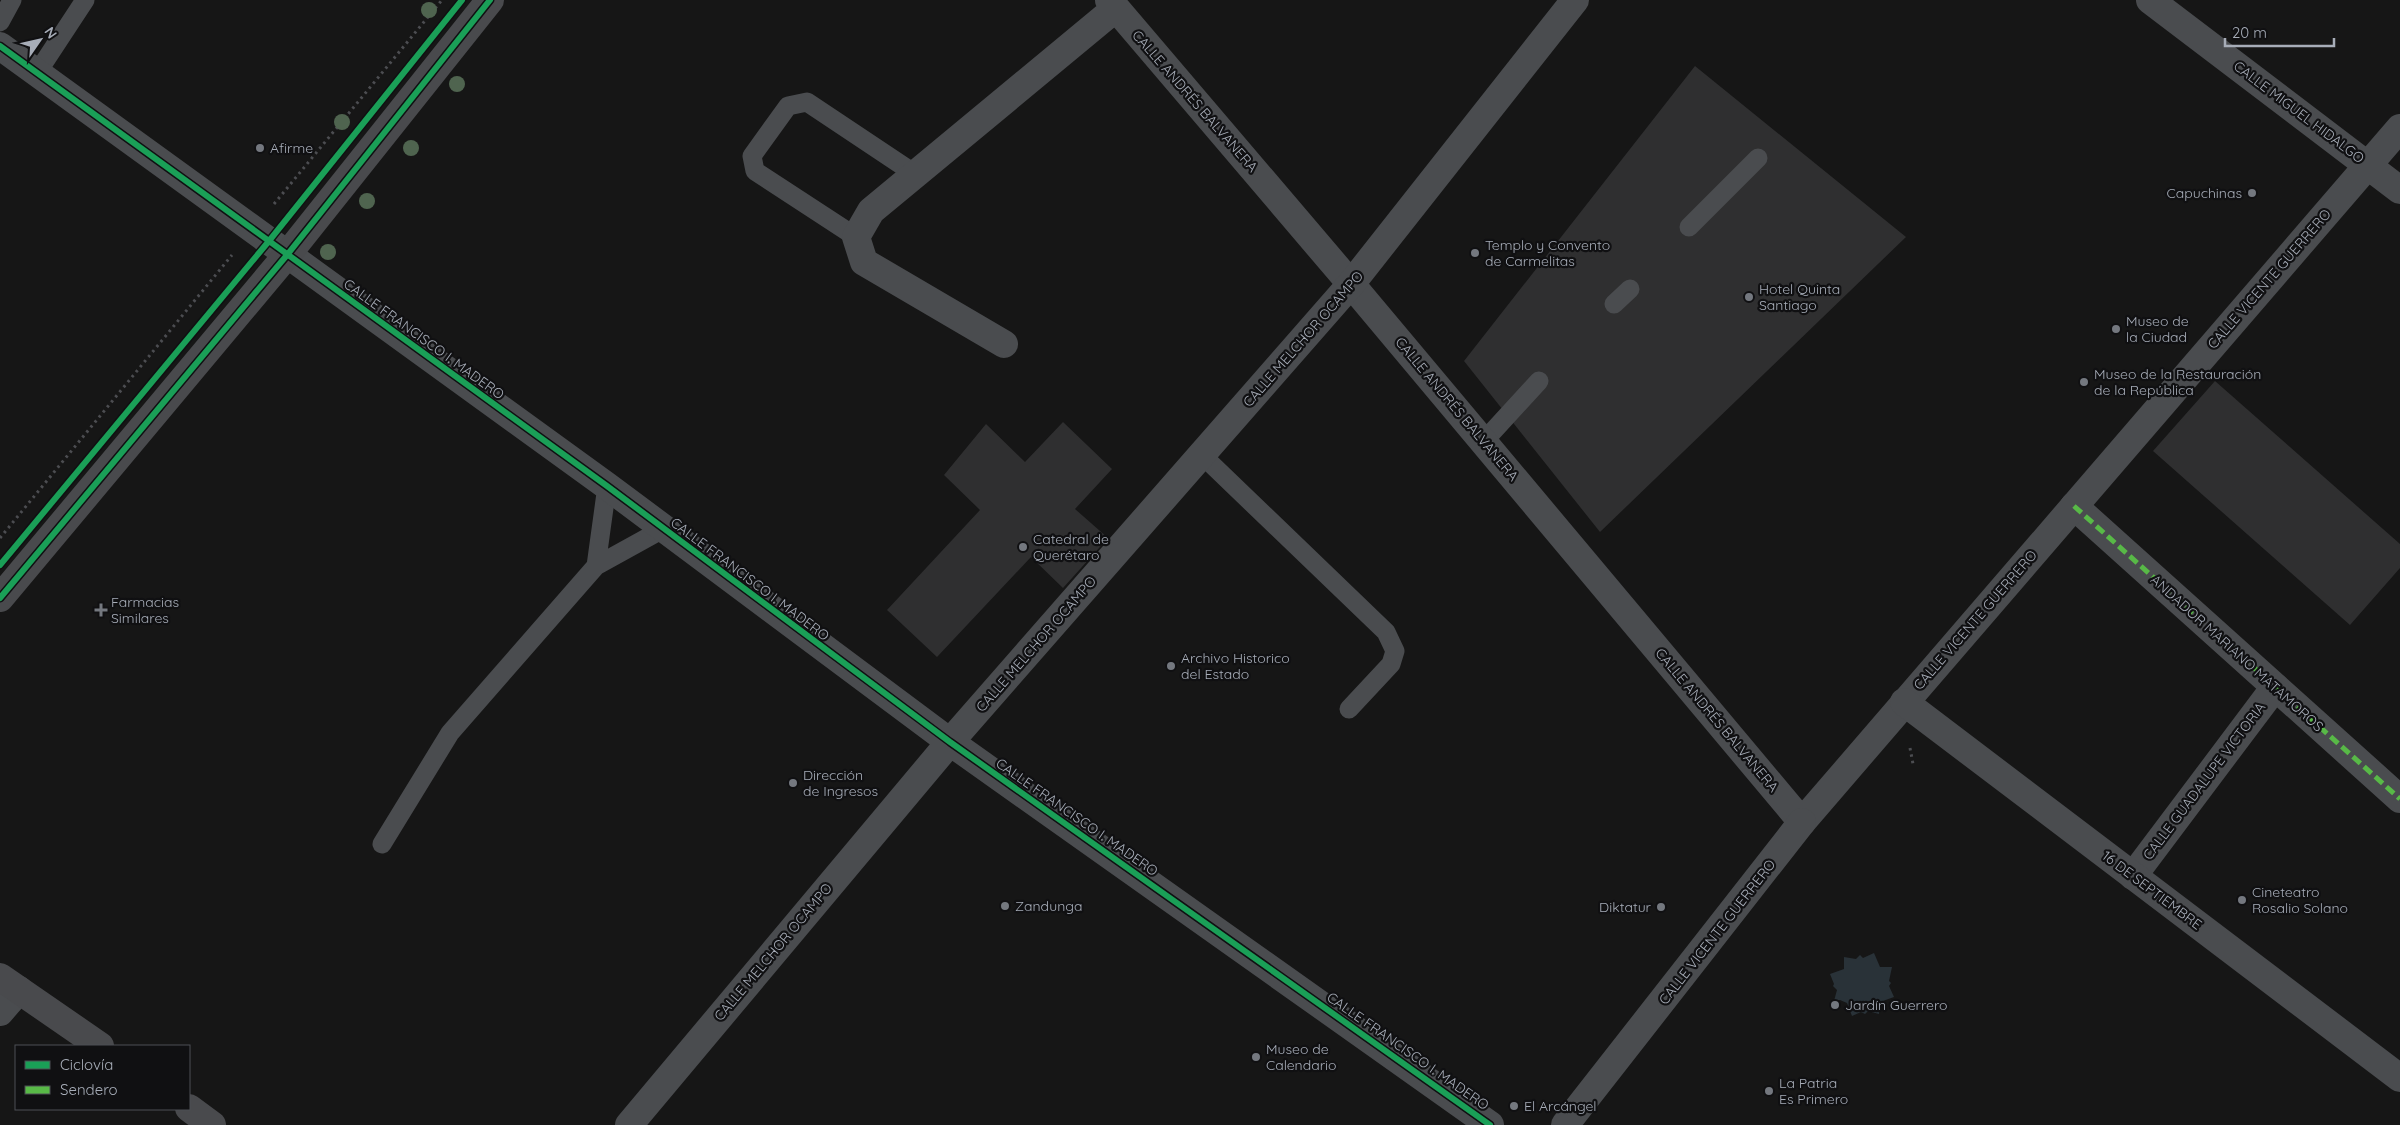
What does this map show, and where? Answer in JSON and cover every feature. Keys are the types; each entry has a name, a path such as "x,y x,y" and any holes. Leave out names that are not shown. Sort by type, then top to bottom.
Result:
{"main road":[{"path":"0,598 287,255 490,0"},
{"path":"10,983 99,1045"},
{"path":"190,1109 212,1125"}],"street":[{"name":"CALLE MELCHOR OCAMPO","path":"630,1125 950,742 1352,284 1575,0"},
{"name":"CALLE MIGUEL HIDALGO","path":"2150,0 2400,190"},
{"name":"CALLE ANDRÉS BALVANERA","path":"1112,4 1352,284 1802,822"},
{"path":"1004,344 864,262 856,237 871,211 1112,4"},
{"name":"CALLE FRANCISCO I. MADERO","path":"0,46 607,486 950,742 1490,1125"},
{"name":"CALLE VICENTE GUERRERO","path":"1565,1125 1802,822 2400,128"},
{"name":"ANDADOR MARIANO MATAMOROS","path":"2074,506 2400,799"},
{"name":"CALLE GUADALUPE VICTORIA","path":"2133,876 2275,687"},
{"name":"16 DE SEPTIEMBRE","path":"1904,702 2400,1078"},
{"path":"0,1012 10,983"}],"lane":[{"path":"0,22 12,0"},
{"path":"37,73 85,0"},
{"path":"856,237 755,171 752,156 788,106 807,102 915,174"},
{"path":"1689,226 1758,158"},
{"path":"1614,304 1630,289"},
{"path":"1484,441 1539,381"},
{"path":"1202,455 1386,632 1395,651 1391,664 1349,709"},
{"path":"596,566 607,486"},
{"path":"382,844 450,733 596,566 663,529"}],"path":[{"path":"0,538 442,0"}],"shaded area":[{"path":"1874,953 1880,967 1892,967 1889,981 1891,983 1889,986 1894,997 1880,1002 1879,1014 1868,1011 1865,1014 1861,1012 1852,1016 1847,1003 1840,1000 1834,1001 1837,990 1833,986 1830,974 1844,969 1844,957 1856,959 1860,955 1863,958"}],"building":[{"name":"Hotel Quinta Santiago","path":"1695,66 1906,237 1600,532 1464,361"},
{"path":"2215,381 2400,544 2400,568 2350,625 2153,451"},
{"name":"Catedral de Querétaro","path":"1063,422 1112,469 1075,509 1108,538 1063,588 1031,557 937,657 887,610 980,510 944,475 986,424 1025,462"}],"marked path":[{"path":"2074,506 2400,799"}],"cycle path":[{"path":"0,565 269,241 462,0"},
{"path":"0,598 287,255 490,0"},
{"path":"0,46 607,486 950,742 1490,1125"}],"place":[{"name":"Afirme","path":"260,148"},
{"name":"Capuchinas","path":"2252,193"},
{"name":"Templo y Convento de Carmelitas","path":"1475,253"},
{"name":"Hotel Quinta Santiago","path":"1749,297"},
{"name":"Museo de la Ciudad","path":"2116,329"},
{"name":"Museo de la Restauración de la República","path":"2084,382"},
{"name":"Catedral de Querétaro","path":"1023,547"},
{"name":"Farmacias Similares","path":"101,610"},
{"name":"Archivo Historico del Estado","path":"1171,666"},
{"name":"Dirección de Ingresos","path":"793,783"},
{"name":"Cineteatro Rosalio Solano","path":"2242,900"},
{"name":"Zandunga","path":"1005,906"},
{"name":"Diktatur","path":"1661,907"},
{"name":"Jardín Guerrero","path":"1835,1005"},
{"name":"Museo de Calendario","path":"1256,1057"},
{"name":"La Patria Es Primero","path":"1769,1091"},
{"name":"El Arcángel","path":"1514,1106"}]}
